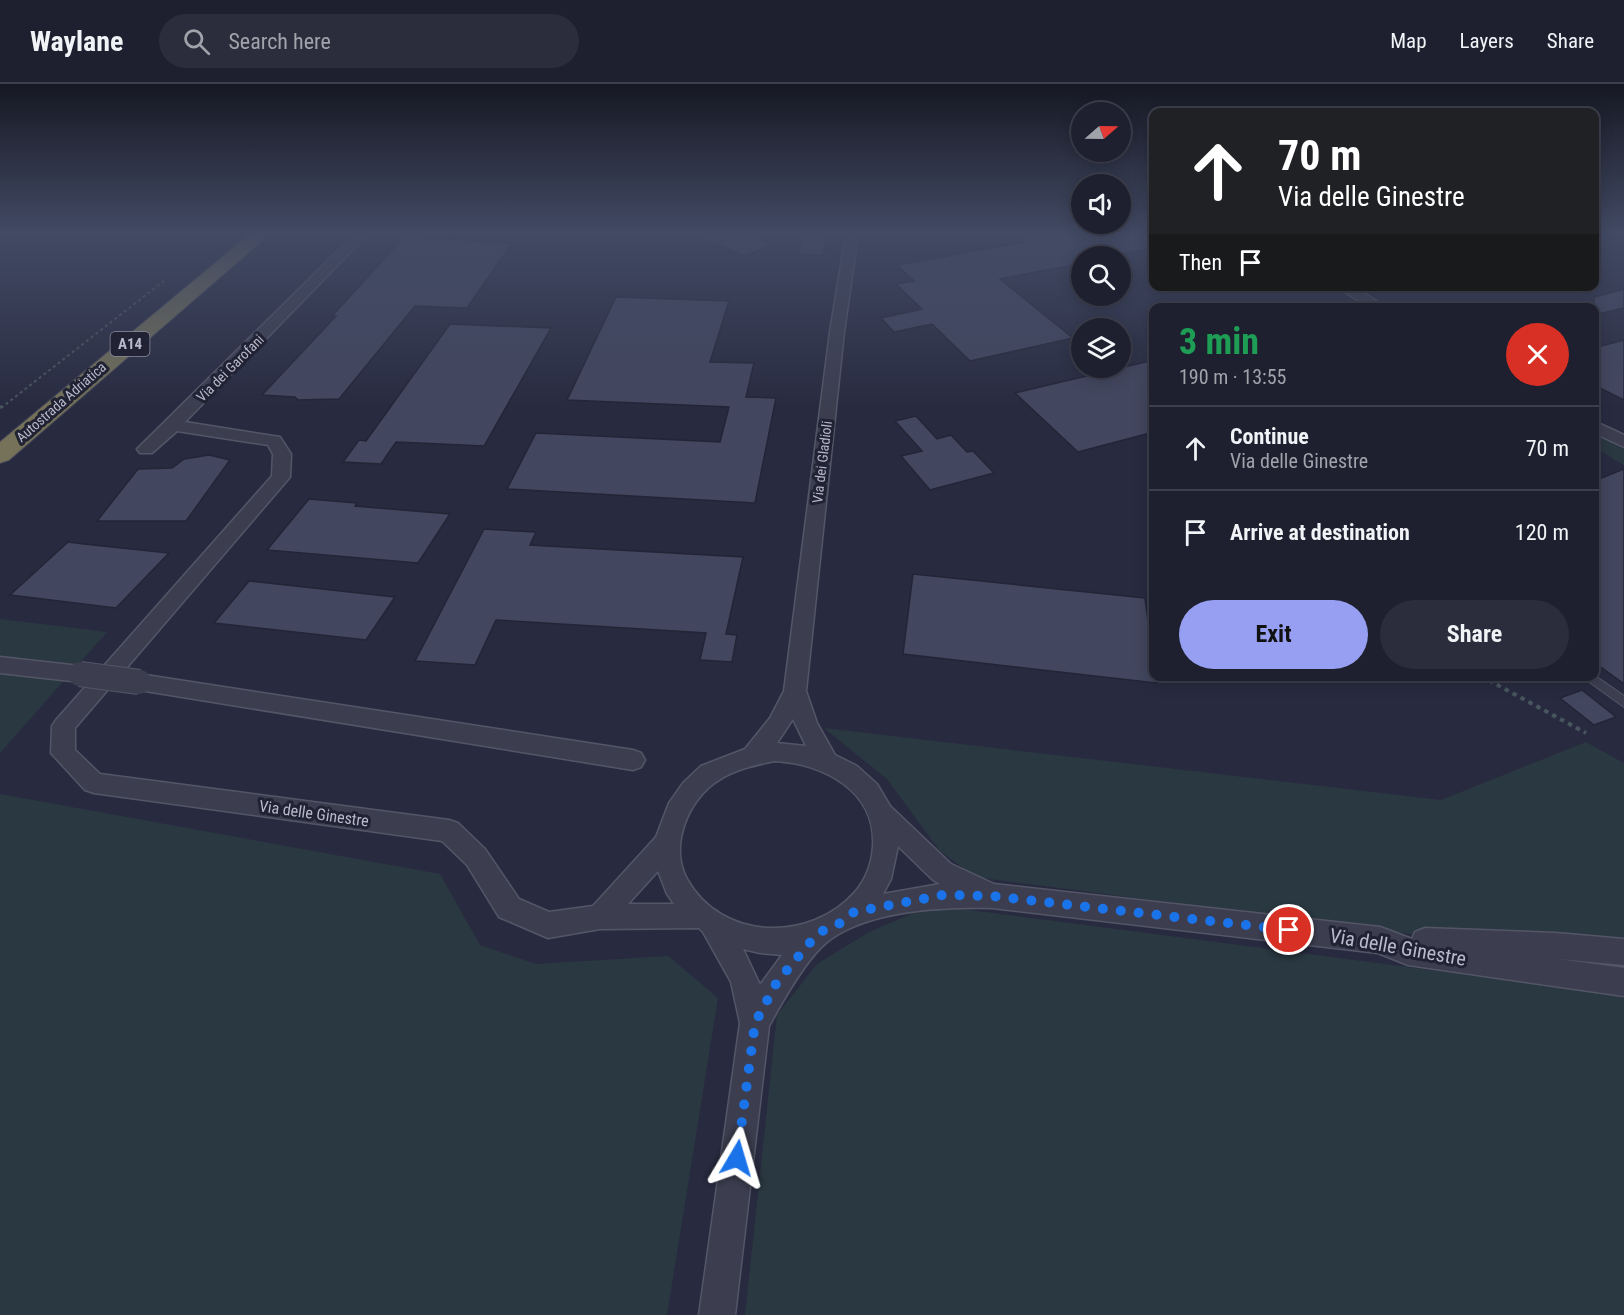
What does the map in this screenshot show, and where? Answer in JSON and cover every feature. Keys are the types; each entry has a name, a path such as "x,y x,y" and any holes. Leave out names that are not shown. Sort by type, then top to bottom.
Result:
{"highway":[{"name":"Autostrada Adriatica","path":"0,434 173,291"},
{"name":"Autostrada Adriatica","path":"0,455 193,291"}],"street":[{"name":"Via dei Garofani","path":"146,449 173,425 305,291"},
{"name":"Via dei Gladioli","path":"753,756 779,724 795,691 843,291"},
{"path":"1351,291 1371,303"},
{"name":"Via delle Ginestre","path":"173,425 274,441 282,454 281,477 64,726 63,753 94,783 449,831 477,857 509,908 548,925 600,917 709,921"},
{"path":"1599,429 1624,442"},
{"path":"0,665 139,682 633,760"},
{"name":"Via dei Gladioli","path":"795,691 806,724 827,762"},
{"name":"Via dei Gladioli","path":"775,752 793,753 827,762 849,774 872,797 881,813 887,845 884,870 866,901 843,922 818,933 786,942 744,938 709,921 686,903 671,875 667,842 671,824 687,794 709,774 740,758 775,752"},
{"name":"Via delle Ginestre","path":"881,813 942,872 992,896"},
{"path":"600,917 667,842"},
{"name":"Via delle Ginestre","path":"854,912 943,895 992,896 1380,940 1408,952 1624,982"},
{"name":"Via dei Gladioli","path":"709,921 744,978 755,1023"},
{"name":"Via dei Gladioli","path":"717,1315 755,1023 777,982 818,933"},
{"path":"1380,940 1556,946 1624,952"}],"lane":[{"path":"1594,681 1624,702"}],"path":[{"path":"0,408 150,291"},
{"path":"1490,681 1586,733"}],"shaded area":[{"path":"1599,434 1624,449 1624,465 1599,450"},
{"path":"0,619 107,632 0,753"},
{"path":"824,728 1441,800 1586,742 1624,763 1624,962 975,877 939,850 887,779"},
{"path":"0,794 440,874 480,945 536,964 668,956 718,998 667,1315 0,1315"},
{"path":"923,909 970,910 1615,994 1624,998 1624,1315 745,1315 777,1015 817,964 869,932"}],"building":[{"path":"354,291 478,291 467,308 415,306 339,399 298,400 295,397 262,395 336,316 332,316"},
{"path":"904,291 1015,291 1071,338 970,361 932,324 894,332 881,318 922,309"},
{"path":"1624,291 1624,308 1599,314 1599,303 1594,303 1594,297"},
{"path":"616,297 729,301 710,362 754,363 746,397 776,398 755,503 507,489 536,433 720,442 729,407 567,400"},
{"path":"450,324 551,328 484,446 396,442 381,464 343,462 359,440 366,441"},
{"path":"1624,340 1624,400 1599,388 1599,347"},
{"path":"1149,361 1149,433 1078,452 1015,393 1078,378 1131,378 1131,365"},
{"path":"916,416 937,439 951,435 967,452 973,451 994,473 930,490 901,456 922,451 895,421"},
{"path":"209,455 230,460 186,521 97,521 138,469 172,468 184,459"},
{"path":"1624,469 1624,684 1599,666 1599,479"},
{"path":"309,499 357,503 355,506 450,514 418,563 267,550"},
{"path":"484,529 536,532 530,545 743,557 726,634 737,635 732,662 700,660 706,633 496,620 475,665 415,661"},
{"path":"68,542 169,553 116,608 10,595"},
{"path":"913,574 1145,598 1149,629 1149,681 1156,681 1156,683 903,654"},
{"path":"249,581 395,597 366,640 214,623"},
{"path":"1582,690 1616,717 1594,725 1560,698"}],"route":[{"path":"737,1158 755,1023 777,982 818,933 843,922 854,912 943,895 992,896 1289,930"}]}
